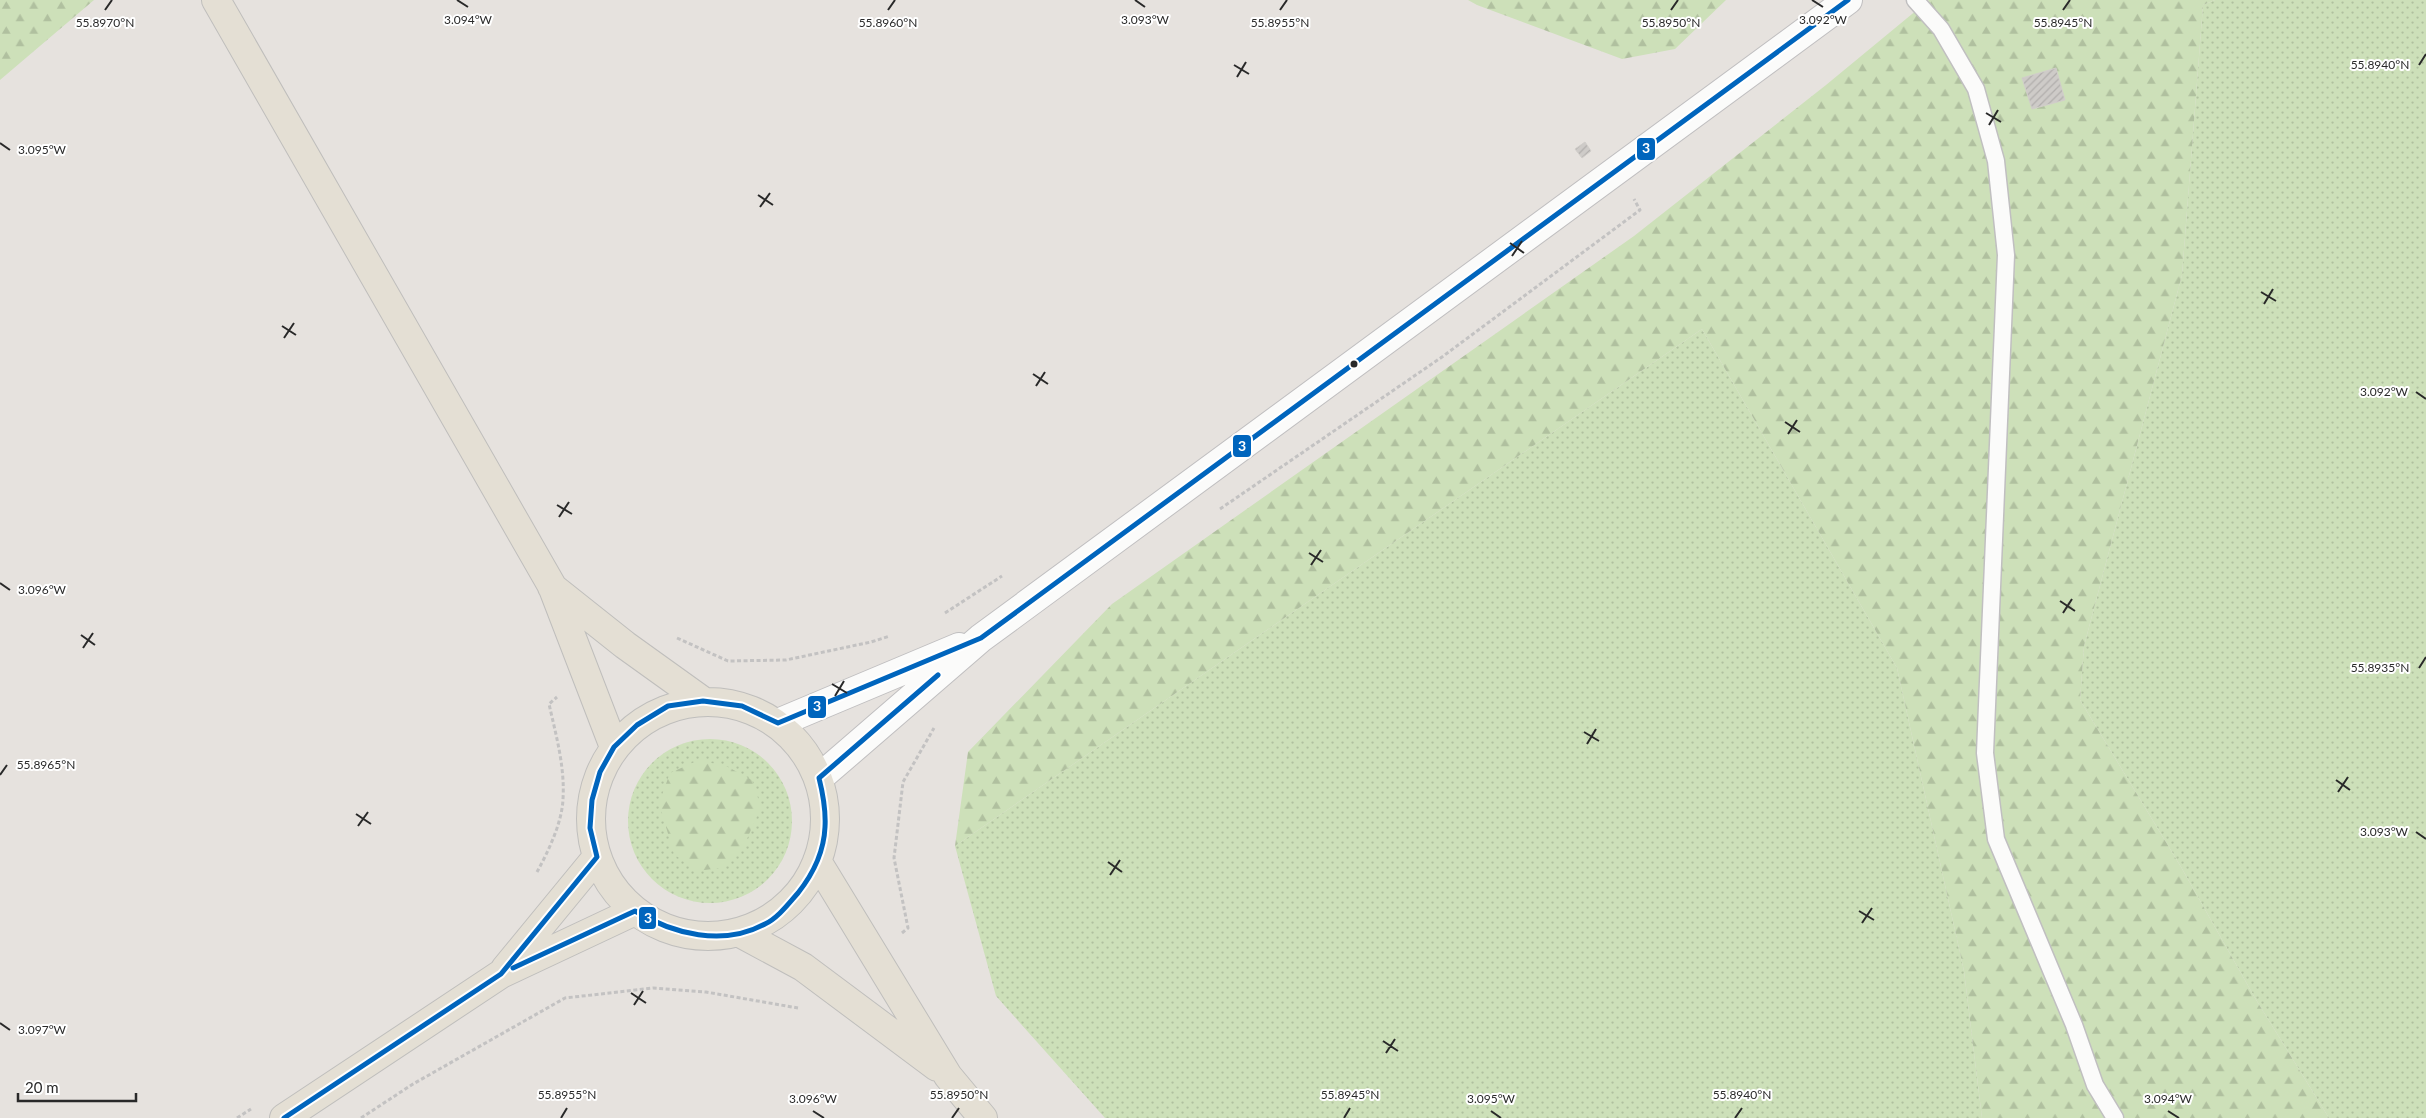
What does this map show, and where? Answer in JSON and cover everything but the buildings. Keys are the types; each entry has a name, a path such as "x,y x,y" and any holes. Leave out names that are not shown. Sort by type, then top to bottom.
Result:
{"main road":[{"path":"216,0 552,586 614,747"},
{"path":"819,778 981,638 1848,0"},
{"path":"552,586 624,645 702,700"},
{"path":"778,723 981,638"},
{"path":"702,700 742,706 778,723 802,748 819,778 824,799 825,820 823,841 817,861 805,886 765,924 738,932 711,936 684,934 658,925 635,911 612,887 596,856 590,828 592,800 600,772 614,747 636,725 668,706 702,700"},
{"path":"501,974 596,856"},
{"path":"817,861 948,1076 983,1118"},
{"path":"284,1118 501,974 635,911"},
{"path":"738,932 803,967 948,1076"}],"lane":[{"path":"1915,0 1941,29 1976,89 1996,161 2006,255 1985,753 1996,839 2074,1025 2095,1086 2115,1118"}],"path":[{"path":"1213,513 1442,357 1640,210 1616,169"},
{"path":"942,615 1010,570"},
{"path":"676,637 684,639 728,661 786,660 871,642 898,633"},
{"path":"537,873 550,846 563,801 559,748 549,704 587,674"},
{"path":"875,956 908,928 894,858 904,782 932,730 938,723"},
{"path":"360,1118 413,1084 565,998 653,988 706,992 810,1010 833,990"},
{"path":"237,1118 254,1107"}],"green space":[{"path":"0,0 94,0 0,80"},
{"path":"1468,0 1726,0 1675,49 1622,59"},
{"path":"1929,0 2215,0 2203,5 2182,275 2084,646 2080,700 2181,867 2255,998 2329,1118 1982,1118 1964,971 1897,668 1702,329 955,846 968,752 1112,604 1634,236 1826,85"},
{"path":"2215,0 2426,0 2426,1118 2329,1118 2255,998 2181,867 2080,700 2084,646 2182,275 2203,5"},
{"path":"1702,329 1897,668 1964,971 1982,1118 1105,1118 996,996 955,846"},
{"path":"718,739 734,742 749,748 774,769 783,782 789,797 792,821 791,837 783,860 762,885 749,894 734,900 702,903 686,900 671,894 646,873 637,860 631,845 628,813 631,797 637,782 658,757 671,748 686,742"},
{"path":"699,760 728,767 752,780 761,807 743,848 721,868 696,871 674,854 659,803 670,773"}],"transit line":[{"name":"3","path":"284,1118 501,974 597,857 590,828 592,800 600,772 614,747 637,725 668,706 703,701 742,706 778,723 981,638 1848,0"},
{"name":"3","path":"513,968 635,911 665,926 698,935 732,935 749,931 770,921 798,893 813,870 820,853 825,821 824,802 819,778 938,675"}]}
